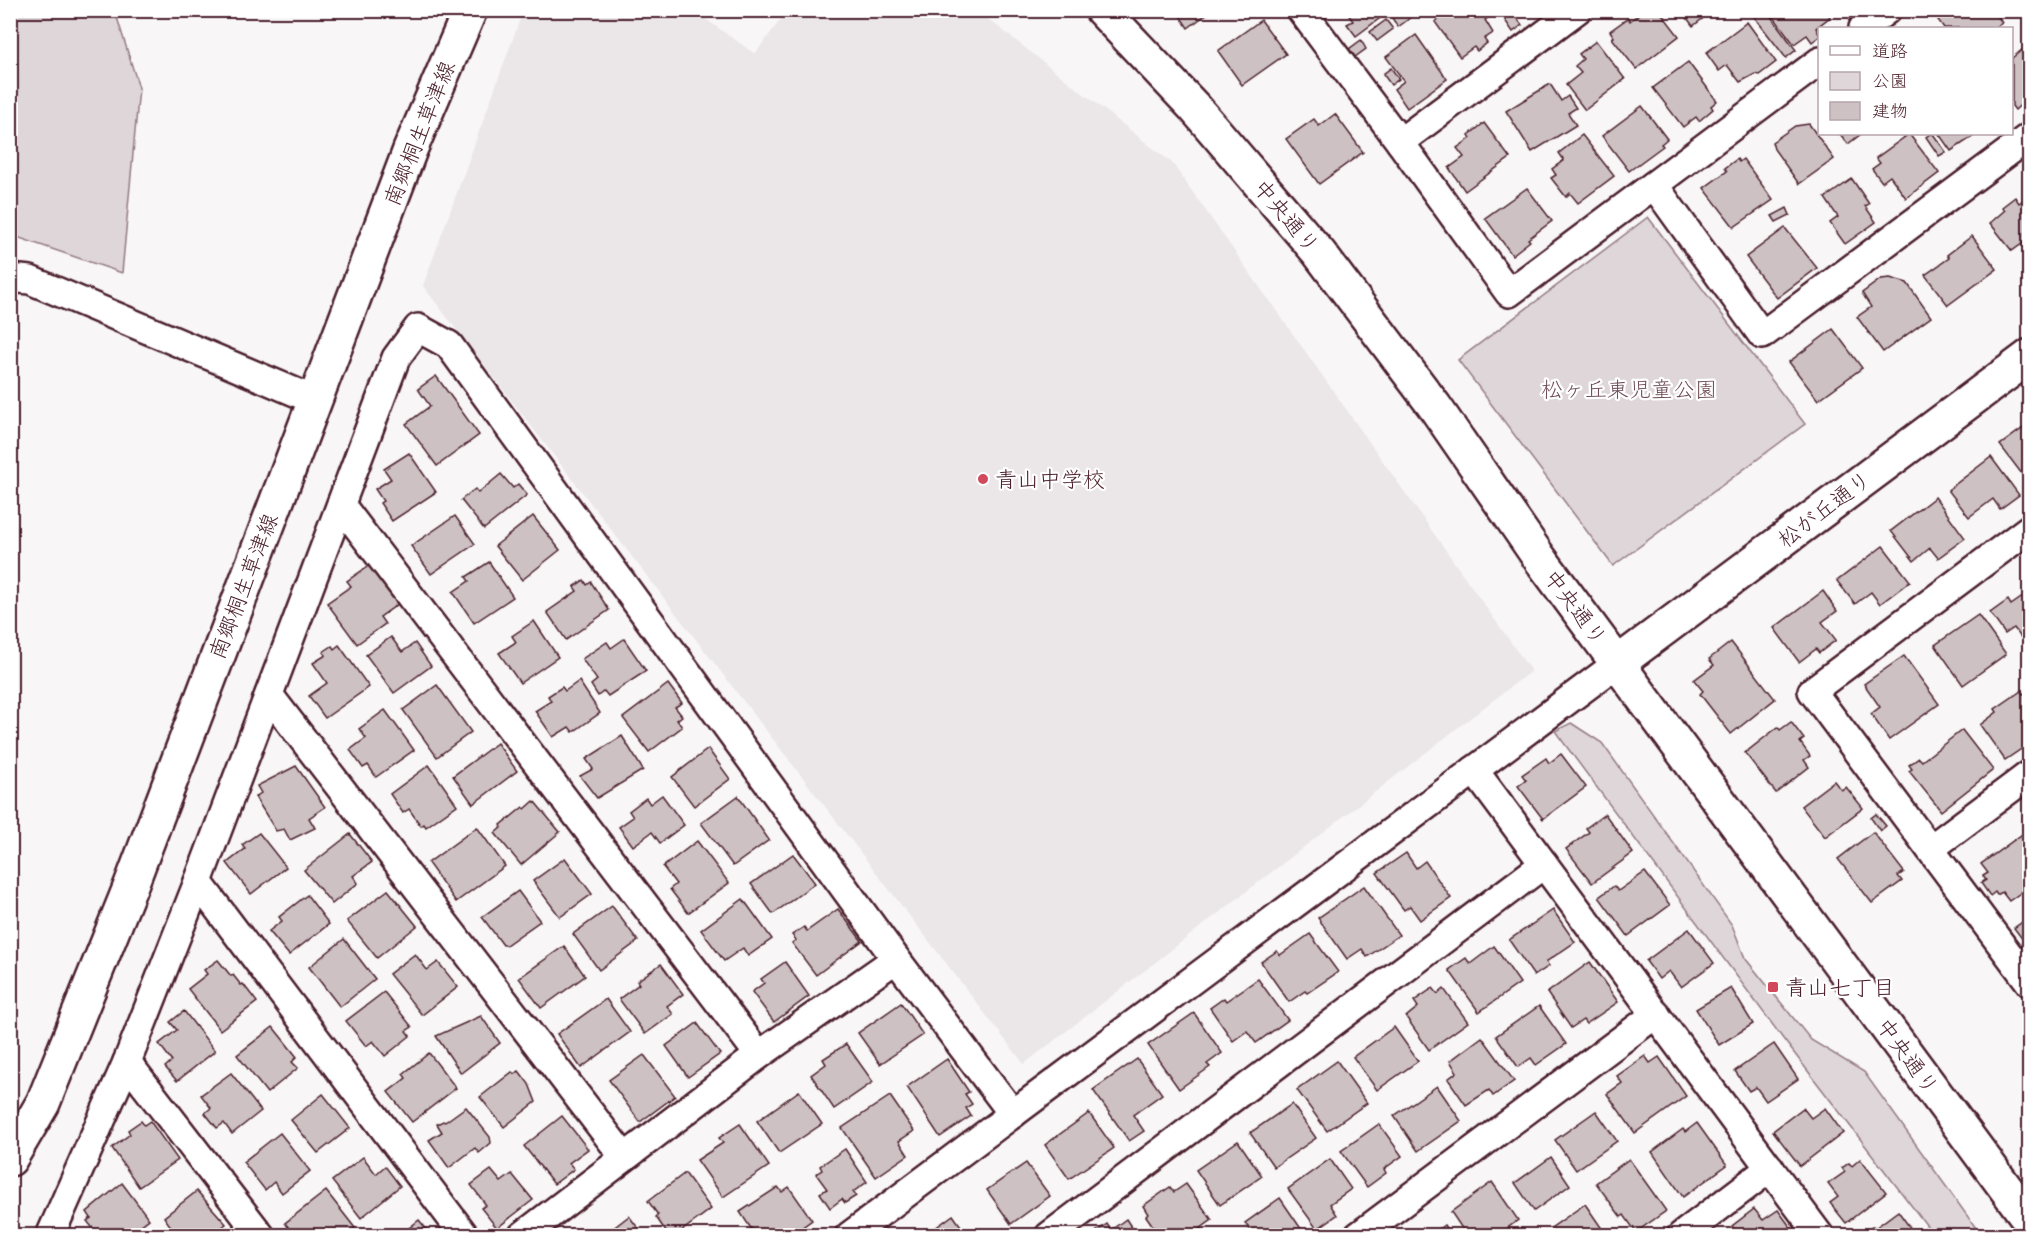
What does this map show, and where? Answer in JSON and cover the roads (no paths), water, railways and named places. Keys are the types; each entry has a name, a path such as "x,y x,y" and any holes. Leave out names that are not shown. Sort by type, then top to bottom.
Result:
{"street":[{"name":"南郷桐生草津線","path":"10,1159 43,1103 126,896 411,150 470,10"},
{"name":"中央通り","path":"1102,10 1195,108 1319,253 1435,406 1538,556 2030,1221"},
{"path":"1301,10 1509,293 1818,62"},
{"path":"1400,142 1577,10"},
{"path":"1864,27 1887,10"},
{"path":"1654,185 1762,335 2030,136"},
{"path":"10,278 30,280 314,400"},
{"path":"56,1232 127,1062 198,882 396,358 418,328 449,345 896,958 1013,1114"},
{"name":"松が丘通り","path":"1618,663 2030,356"},
{"path":"341,505 759,1055"},
{"path":"2030,528 1812,691 2030,983"},
{"path":"849,1236 1618,663"},
{"path":"269,695 624,1157"},
{"path":"1474,770 1820,1236"},
{"path":"1930,849 2030,774"},
{"path":"1049,1236 1544,864"},
{"path":"198,882 465,1236"},
{"path":"522,1236 759,1055 896,958"},
{"path":"1358,1236 1656,1014"},
{"path":"127,1062 261,1236"},
{"path":"1681,1236 1770,1168"}],"place":[{"name":"青山中学校","path":"983,479"},
{"name":"青山七丁目","path":"1773,987"}],"park label":[{"name":"松ヶ丘東児童公園","path":"1629,389"}]}
